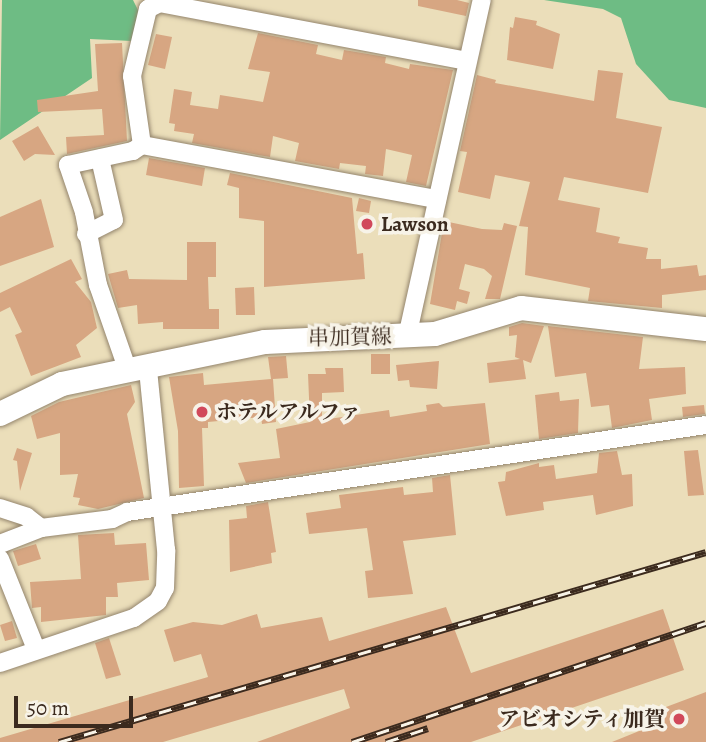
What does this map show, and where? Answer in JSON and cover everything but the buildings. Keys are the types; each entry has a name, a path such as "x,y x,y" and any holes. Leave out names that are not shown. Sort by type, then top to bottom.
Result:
{"main road":[{"name":"串加賀線","path":"0,414 49,389 295,338 407,337 457,329 521,308 706,329"}],"street":[{"path":"407,337 466,61 482,0"},
{"path":"142,145 132,76 148,9 160,3 466,61"},
{"path":"0,663 134,618 158,601 165,588 166,550 138,370 86,234 84,212 68,166 142,145 437,199"},
{"path":"86,234 114,220 100,159"},
{"path":"0,544 41,528 159,508 706,425"},
{"path":"0,508 27,517 41,528"},
{"path":"0,559 36,649"}],"green space":[{"path":"2,0 133,0 139,12 132,41 90,39 92,78 0,140"},
{"path":"544,0 706,0 706,108 669,100 636,64 621,18 603,9"}],"railway":[{"path":"59,742 706,552"},
{"path":"352,742 706,623"},
{"path":"386,742 428,728"}],"place":[{"name":"Lawson","path":"367,224"},
{"name":"ホテルアルファ","path":"202,412"},
{"name":"アビオシティ加賀","path":"679,719"}]}
